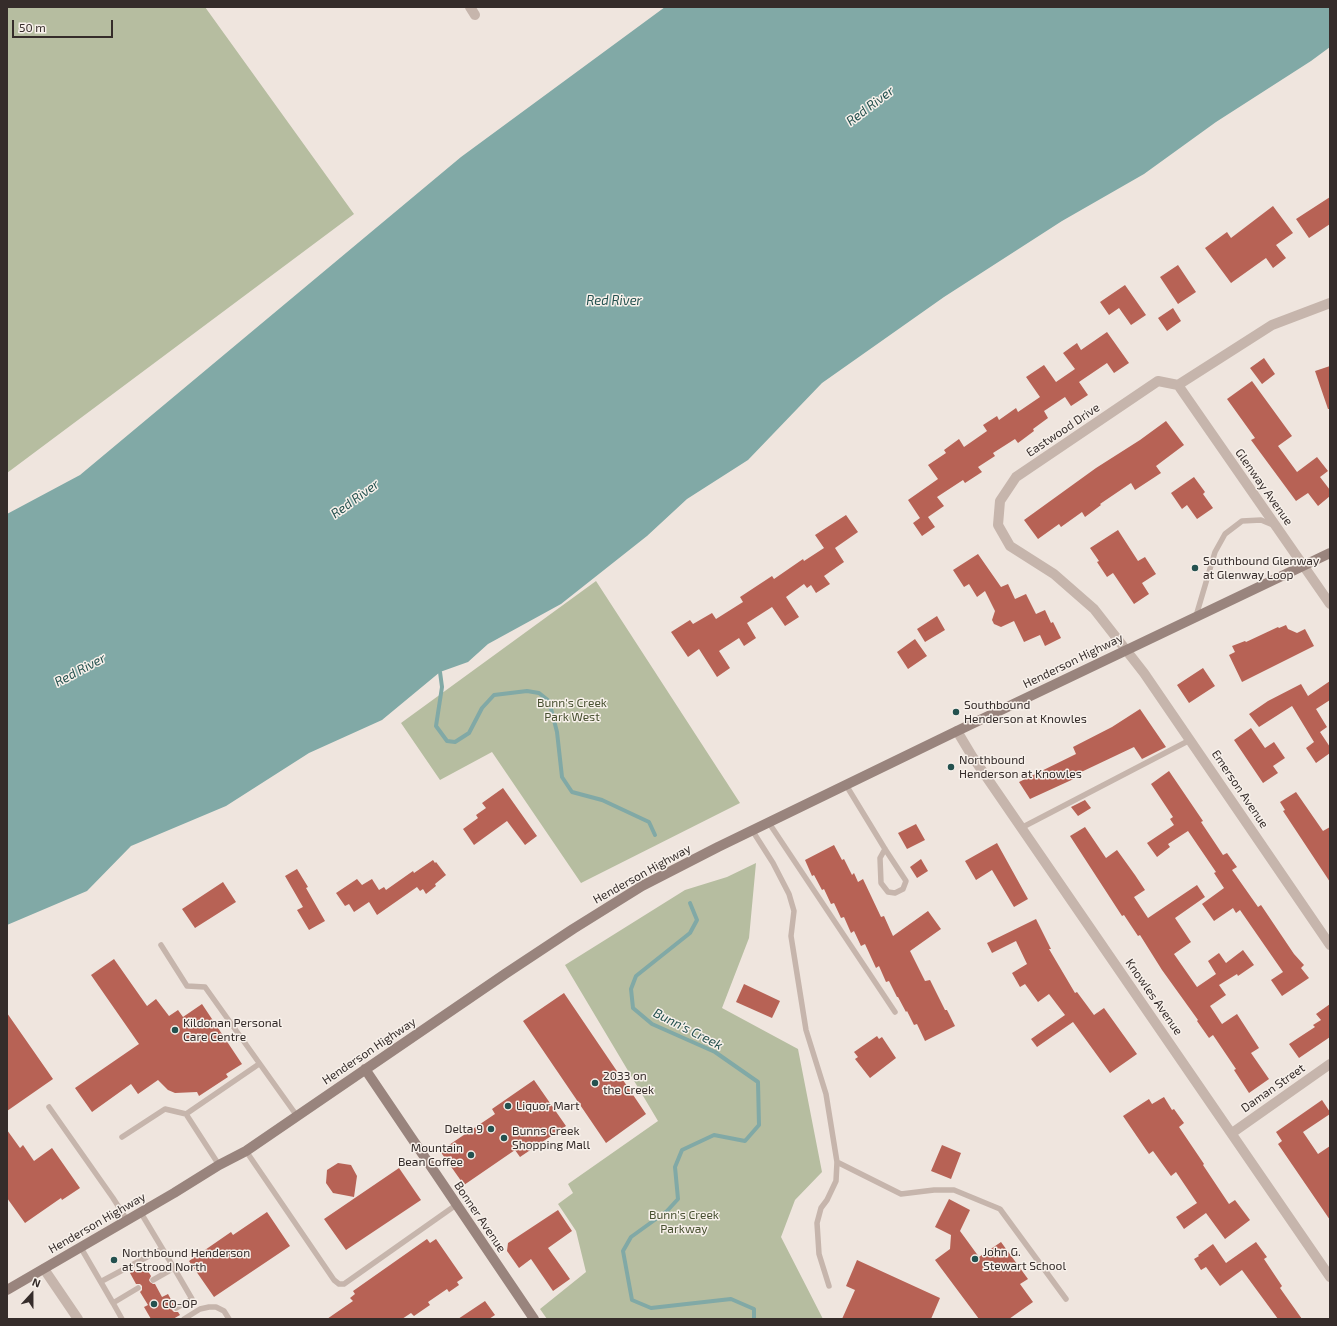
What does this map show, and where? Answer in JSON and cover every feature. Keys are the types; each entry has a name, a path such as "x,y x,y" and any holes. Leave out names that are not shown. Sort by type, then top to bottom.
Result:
{"main road":[{"name":"Henderson Highway","path":"7,1290 141,1213 219,1165 246,1151 504,974 642,886 752,830 1330,552"},
{"name":"Bonner Avenue","path":"365,1069 534,1319"}],"street":[{"path":"1178,385 1272,325 1330,303"},
{"name":"Eastwood Drive","path":"1126,650 1094,609 1054,574 1010,546 998,525 1000,501 1016,477 1158,381 1178,385"},
{"name":"Glenway Avenue","path":"1178,385 1330,604"},
{"name":"Emerson Avenue","path":"1126,650 1144,673 1330,945"},
{"name":"Knowles Avenue","path":"957,731 972,756 1021,828 1330,1277"},
{"name":"Daman Street","path":"1232,1133 1330,1064"},
{"path":"44,1269 78,1319"}],"lane":[{"path":"1196,616 1214,552 1225,534 1242,521 1261,520 1275,526"},
{"path":"1021,828 1190,740"},
{"path":"846,785 906,881 903,889 895,893 888,892 881,883 880,858 885,848"},
{"path":"769,822 894,1012"},
{"path":"752,830 789,894 794,911 791,936 806,1030 826,1094 837,1162 836,1181 827,1200 821,1208 817,1223 819,1254 830,1286"},
{"path":"161,945 187,986 205,987 297,1116"},
{"path":"186,1114 259,1064"},
{"path":"49,1107 127,1220"},
{"path":"122,1137 166,1109 186,1114 219,1165"},
{"path":"246,1151 334,1280 339,1284 344,1284 456,1205"},
{"path":"837,1162 901,1194 934,1190 954,1190 1000,1209 1066,1299"},
{"path":"141,1213 192,1300 176,1308"},
{"path":"81,1248 102,1281 122,1319"},
{"path":"102,1281 162,1248"},
{"path":"153,1280 174,1268"},
{"path":"113,1303 138,1288"},
{"path":"184,1319 200,1309 209,1307 216,1307 224,1312 229,1319"}],"green space":[{"path":"7,7 205,7 354,214 7,473"},
{"name":"Bunn's Creek Park West","path":"596,581 740,803 581,883 492,752 440,780 401,723"},
{"name":"Bunn's Creek Parkway","path":"756,863 749,938 722,1008 798,1049 822,1172 795,1200 781,1237 823,1319 547,1319 540,1309 586,1272 576,1231 558,1204 573,1193 568,1184 658,1121 565,965 685,890 727,877"}],"water":[{"name":"Red River","path":"665,7 1330,7 1330,47 1311,61 1216,122 1144,174 1062,221 944,297 822,383 748,460 687,499 647,536 561,604 488,644 468,662 440,672 382,720 309,753 226,806 131,846 87,891 7,925 7,514 80,475 461,157"}],"building":[{"path":"1330,197 1330,224 1309,238 1296,219"},
{"path":"1273,206 1293,233 1276,245 1286,258 1273,268 1266,258 1231,283 1205,248 1227,232 1231,238"},
{"path":"1178,265 1196,292 1178,304 1160,277"},
{"path":"1125,285 1146,315 1131,325 1119,308 1109,315 1100,302"},
{"path":"1173,308 1181,321 1167,331 1158,318"},
{"path":"1107,332 1129,363 1114,373 1107,363 1079,382 1088,395 1071,406 1065,397 1044,411 1048,418 1033,429 1034,431 1018,443 1015,439 993,453 995,456 978,467 982,472 965,483 963,480 937,497 944,506 928,517 935,527 922,536 913,523 920,518 908,500 938,479 928,465 946,453 944,450 959,439 964,447 987,431 983,425 997,416 999,420 1016,408 1018,412 1040,397 1026,377 1044,365 1056,382 1075,369 1063,353 1077,343 1081,350"},
{"path":"1264,358 1275,374 1262,384 1250,368"},
{"path":"1330,366 1330,409 1328,409 1315,371"},
{"path":"1252,381 1292,436 1278,446 1297,472 1317,457 1328,471 1320,477 1330,490 1330,496 1318,506 1308,493 1296,501 1251,440 1255,438 1227,399"},
{"path":"1166,421 1184,445 1156,466 1161,473 1135,490 1131,483 1100,504 1101,505 1085,517 1082,512 1061,527 1059,524 1038,539 1024,520 1096,468 1140,440"},
{"path":"1194,477 1205,492 1203,494 1213,508 1197,519 1187,505 1182,509 1171,493"},
{"path":"846,515 858,532 835,548 844,562 824,576 830,584 816,593 811,585 807,588 804,584 786,597 799,617 785,626 772,607 747,623 756,638 744,646 739,638 719,651 730,668 717,677 699,649 688,657 671,632 690,620 693,624 712,613 716,619 743,602 740,597 772,576 774,579 803,559 804,561 824,548 815,535"},
{"path":"1118,530 1138,561 1145,557 1156,574 1142,583 1149,594 1134,604 1113,573 1107,577 1090,548"},
{"path":"978,554 1001,587 1008,584 1015,599 1026,594 1036,614 1045,610 1051,623 1053,622 1061,638 1045,646 1040,635 1024,642 1014,621 1001,627 994,624 992,620 995,611 985,591 977,597 969,584 964,587 953,570"},
{"path":"937,616 945,630 925,642 917,629"},
{"path":"1286,625 1288,629 1297,633 1305,629 1314,646 1242,682 1229,655 1235,652 1232,646 1245,641 1246,642 1278,627 1279,628"},
{"path":"915,639 927,656 908,669 897,652"},
{"path":"1203,668 1215,686 1189,703 1177,685"},
{"path":"1330,681 1330,700 1316,709 1327,727 1320,732 1330,747 1330,753 1316,763 1306,748 1314,742 1292,706 1259,727 1249,714 1268,701 1301,684 1308,696"},
{"path":"1140,709 1166,747 1142,759 1134,747 1077,774 1078,777 1030,799 1019,782 1076,754 1073,747 1112,727"},
{"path":"1251,728 1265,748 1274,742 1285,758 1273,766 1278,773 1263,783 1234,740"},
{"path":"1169,771 1203,821 1201,822 1223,855 1227,853 1237,867 1232,870 1258,907 1261,905 1294,954 1304,965 1301,968 1309,978 1282,996 1271,980 1283,972 1240,910 1236,913 1233,908 1214,921 1202,904 1224,888 1214,873 1216,872 1188,831 1168,844 1170,847 1157,857 1147,843 1174,825 1170,819 1173,817 1151,784"},
{"path":"503,788 537,836 525,845 507,821 474,845 463,829 478,818 476,815 486,808 482,803"},
{"path":"1296,792 1323,831 1330,827 1330,882 1283,811 1285,810 1280,802"},
{"path":"1085,800 1091,808 1078,816 1071,807"},
{"path":"916,824 925,840 907,849 898,833"},
{"path":"1085,827 1106,858 1117,850 1135,875 1145,890 1134,897 1148,918 1197,885 1205,897 1175,918 1191,942 1174,954 1197,987 1216,974 1208,961 1219,953 1226,963 1243,950 1254,965 1238,976 1237,974 1219,985 1226,995 1210,1006 1222,1024 1237,1014 1259,1048 1251,1053 1269,1079 1249,1093 1234,1070 1236,1069 1213,1035 1209,1038 1162,970 1140,935 1138,936 1124,915 1122,916 1070,836"},
{"path":"997,843 1028,899 1014,907 992,870 976,880 965,861"},
{"path":"834,845 842,860 844,859 852,875 854,873 858,882 863,879 881,917 884,916 893,936 928,911 941,929 910,951 925,981 930,980 955,1026 925,1041 917,1024 914,1025 889,981 886,982 879,966 876,968 865,944 861,946 854,931 851,933 844,917 841,918 834,903 831,904 824,889 822,890 814,875 812,876 805,860"},
{"path":"921,859 928,871 917,878 910,867"},
{"path":"433,860 446,875 435,884 436,886 426,894 423,889 420,891 417,887 377,915 369,902 354,912 349,904 345,906 336,893 357,879 362,885 372,879 379,890 384,887 386,890 413,871 414,873"},
{"path":"297,869 325,921 309,930 297,910 303,907 285,876"},
{"path":"223,882 236,902 195,928 182,909"},
{"path":"1036,919 1051,949 1049,949 1075,993 1077,992 1094,1015 1104,1008 1137,1054 1110,1073 1073,1022 1037,1047 1031,1039 1065,1015 1049,994 1038,1002 1025,984 1020,987 1012,973 1027,964 1016,941 992,953 987,943"},
{"name":"Kildonan Personal Care Centre","path":"114,959 147,1006 156,999 169,1016 178,1010 183,1017 202,1004 242,1064 226,1074 228,1077 199,1096 197,1092 175,1093 168,1090 158,1080 138,1094 131,1084 92,1112 75,1088 139,1044 91,975"},
{"path":"744,984 780,1001 772,1018 736,1002"},
{"name":"2033 on the Creek","path":"564,993 646,1114 606,1143 523,1021"},
{"path":"1330,1004 1330,1037 1299,1058 1289,1044 1315,1027 1313,1025 1321,1020 1316,1014"},
{"path":"7,1013 53,1079 7,1111"},
{"path":"877,1036 879,1039 882,1037 896,1058 870,1078 855,1059 858,1057 854,1052"},
{"name":"Bunns Creek Shopping Mall","path":"534,1080 566,1126 520,1157 515,1150 464,1185 440,1151 495,1114 492,1109"},
{"path":"1164,1097 1172,1110 1174,1109 1184,1123 1179,1127 1229,1204 1235,1200 1250,1220 1225,1239 1206,1213 1184,1229 1176,1217 1197,1203 1176,1172 1171,1176 1153,1151 1149,1154 1123,1116 1149,1099 1152,1104"},
{"path":"1322,1100 1330,1114 1303,1132 1318,1154 1330,1146 1330,1220 1278,1144 1282,1141 1276,1132"},
{"path":"7,1130 20,1148 23,1145 34,1161 52,1148 80,1188 62,1200 61,1198 25,1223 7,1198"},
{"path":"942,1145 961,1153 951,1179 931,1171"},
{"path":"338,1163 351,1165 357,1176 354,1197 333,1193 326,1183 327,1170"},
{"path":"399,1168 421,1200 346,1250 324,1219"},
{"name":"John G. Stewart School","path":"949,1199 970,1210 960,1231 979,1257 1001,1242 1028,1279 1020,1284 1033,1302 1009,1319 979,1319 935,1260 950,1249 951,1235 935,1227"},
{"path":"558,1210 572,1231 548,1248 570,1279 553,1291 531,1259 519,1268 507,1251 508,1243"},
{"path":"267,1212 290,1246 214,1297 189,1261 231,1232 233,1235"},
{"path":"427,1239 430,1243 436,1239 463,1278 457,1282 459,1285 449,1292 447,1289 428,1302 430,1305 414,1316 411,1313 402,1319 327,1319 353,1301 350,1298 355,1294 353,1291"},
{"path":"1256,1242 1267,1257 1264,1259 1282,1286 1280,1288 1302,1319 1278,1319 1242,1270 1220,1286 1206,1267 1201,1270 1194,1259 1213,1244 1226,1263"},
{"path":"857,1260 940,1298 931,1319 842,1319 855,1290 846,1286"},
{"path":"144,1265 151,1276 149,1280 150,1282 155,1284 162,1297 168,1294 174,1305 172,1310 174,1312 178,1312 180,1315 173,1319 151,1319 144,1307 148,1305 140,1292 142,1290 142,1286 140,1284 136,1284 130,1273"},
{"path":"485,1301 495,1315 489,1319 458,1319"}],"waterway":[{"name":"Bunn's Creek","path":"440,672 442,687 436,726 447,741 455,742 469,733 482,708 494,695 527,691 539,693 549,701 557,732 562,777 572,792 602,800 649,822 655,835"},
{"name":"Bunn's Creek","path":"690,903 697,920 690,933 636,976 631,989 633,1008 652,1024 715,1052 758,1082 759,1125 745,1141 714,1135 682,1150 675,1167 678,1199 667,1211 631,1237 623,1251 632,1300 651,1308 731,1299 754,1309 754,1319"}],"place":[{"name":"Southbound Glenway at Glenway Loop","path":"1195,568"},
{"name":"Southbound Henderson at Knowles","path":"956,712"},
{"name":"Northbound Henderson at Knowles","path":"951,767"},
{"name":"Kildonan Personal Care Centre","path":"175,1030"},
{"name":"2033 on the Creek","path":"595,1083"},
{"name":"Liquor Mart","path":"508,1106"},
{"name":"Delta 9","path":"491,1129"},
{"name":"Bunns Creek Shopping Mall","path":"504,1138"},
{"name":"Mountain Bean Coffee","path":"471,1155"},
{"name":"John G. Stewart School","path":"975,1259"},
{"name":"Northbound Henderson at Strood North","path":"114,1260"},
{"name":"CO-OP","path":"154,1304"}]}
